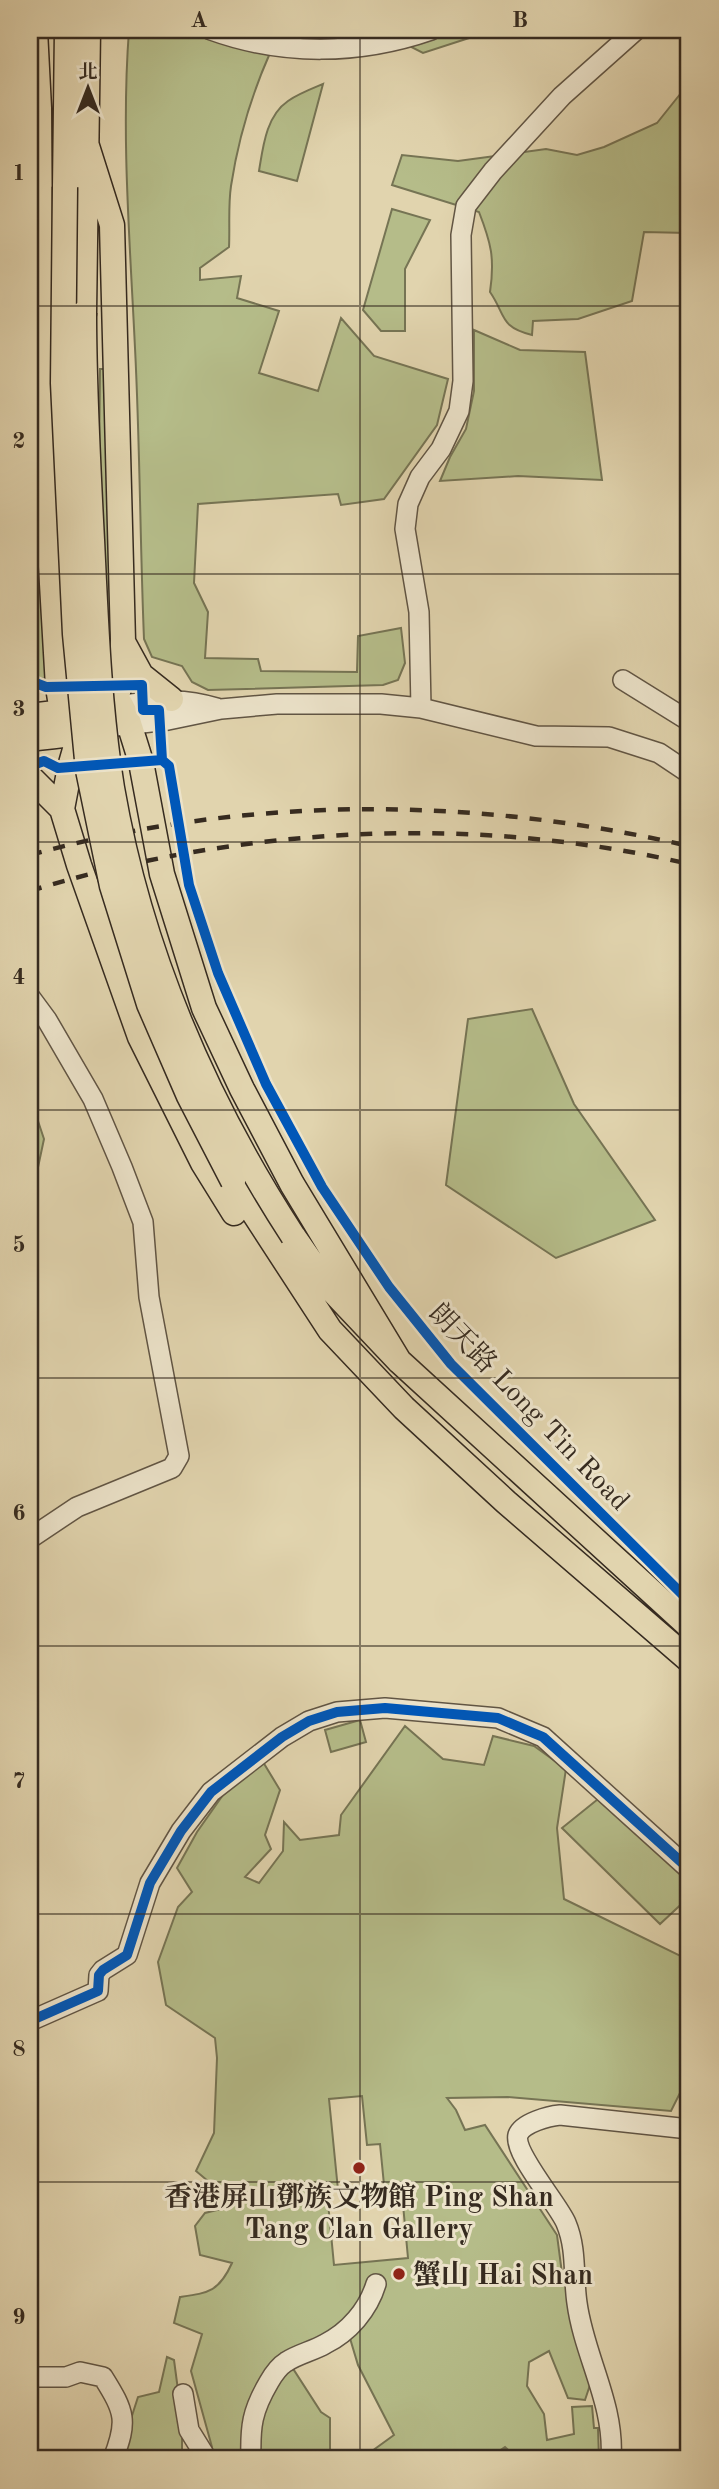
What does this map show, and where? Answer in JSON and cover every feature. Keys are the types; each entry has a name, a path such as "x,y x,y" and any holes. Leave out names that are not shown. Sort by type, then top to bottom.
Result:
{"main road":[{"path":"35,30 39,108 41,394 56,667 96,719 141,762 162,874 204,1008 292,1184 399,1361"},
{"path":"62,809 96,719 120,686 123,641 112,225 87,146 78,87 64,30"},
{"path":"88,30 78,87 76,187 63,373 75,634 96,719 103,846 134,961 169,1053 233,1181 330,1330"},
{"path":"78,87 99,30"},
{"path":"76,187 87,146"},
{"path":"123,641 141,675 172,699"},
{"path":"30,716 96,719"},
{"path":"30,739 96,719"},
{"name":"朗天路 Long Tin Road","path":"96,719 127,860 164,986 219,1112 293,1237 328,1286 399,1361 689,1626"},
{"path":"30,777 62,809 140,1037 203,1163 241,1223 330,1330 404,1408 496,1493 689,1660"}],"street":[{"path":"211,30 245,41 313,50 376,45 431,30"},
{"path":"421,708 419,612 405,529 408,504 420,477 441,449 459,411 463,381 461,235 466,206 493,171 562,96 636,30"},
{"path":"622,680 689,721"},
{"path":"96,719 172,699 222,709"},
{"path":"96,719 168,720 222,709 277,704 335,703 421,708 536,736 610,737 659,753 689,773"},
{"path":"30,997 47,1020 93,1099 142,1223 149,1297 179,1456 172,1468 77,1507 30,1536"},
{"path":"30,2021 98,1991 99,1975 103,1970 127,1955 150,1883 181,1831 211,1792 282,1737 309,1721 337,1712 385,1708 498,1718 543,1737 689,1869"},
{"path":"611,2459 610,2429 602,2386 577,2304 572,2242 566,2222 521,2152 518,2135 522,2129 545,2116 560,2115 689,2129"},
{"path":"251,2459 250,2438 256,2405 274,2374 285,2362 326,2344 348,2330 376,2284"},
{"path":"30,2377 66,2377 80,2372 103,2377 116,2398 125,2423 113,2459"},
{"path":"183,2394 189,2430 207,2459"}],"green space":[{"path":"129,30 195,30 229,43 270,53 251,102 237,152 230,194 229,247 200,268 200,280 241,276 237,298 279,311 259,373 318,391 341,318 374,356 448,379 437,425 384,499 341,505 338,494 198,504 194,583 208,612 205,658 258,659 261,671 357,672 358,636 401,628 405,663 398,680 383,685 208,690 192,682 182,666 152,657 144,639 137,384 126,149"},
{"path":"296,30 378,30 338,37 301,37"},
{"path":"378,30 482,30 469,38 423,53"},
{"path":"689,83 689,278 688,233 644,232 632,301 578,319 533,321 532,335 521,332 508,324 490,292 491,251 479,212 392,185 402,155 458,161 546,149 577,155 604,147 657,123"},
{"path":"323,84 297,181 259,171 267,133 275,115 292,98"},
{"path":"392,209 430,220 405,269 405,331 381,331 363,310"},
{"path":"474,330 520,350 585,352 602,480 518,476 440,481 466,429 474,391"},
{"path":"100,369 106,369 116,665 109,674 99,462"},
{"path":"30,408 50,679 30,678"},
{"path":"532,1009 574,1104 655,1220 556,1258 446,1185 468,1019"},
{"path":"30,1097 44,1139 30,1205"},
{"path":"360,1720 366,1742 331,1752 325,1730"},
{"path":"405,1726 443,1759 484,1765 493,1736 534,1746 566,1769 557,1828 564,1899 689,1960 689,2075 671,2111 508,2097 447,2098 465,2130 485,2125 557,2235 563,2281 575,2270 596,2367 585,2400 568,2398 549,2351 529,2362 527,2386 544,2414 547,2440 574,2434 572,2407 592,2406 594,2428 598,2428 599,2459 518,2459 505,2447 487,2459 361,2459 394,2435 358,2365 349,2335 292,2367 321,2412 330,2418 330,2459 210,2459 212,2447 191,2371 202,2334 174,2323 180,2297 212,2289 222,2280 232,2263 200,2255 195,2226 205,2213 225,2208 221,2192 196,2171 214,2133 217,2058 215,2038 166,2005 158,1962 178,1907 192,1892 177,1868 197,1832 230,1785 263,1762 280,1790 265,1835 271,1849 245,1877 259,1883 283,1851 284,1822 300,1840 339,1835 341,1815","holes":["362,2096 367,2145 380,2144 385,2195 402,2194 408,2258 334,2265 327,2192 338,2190 329,2099"]},
{"path":"603,1795 689,1879 689,1897 660,1924 562,1828"},
{"path":"167,2357 174,2360 182,2420 182,2459 118,2459 138,2397 159,2392"}],"railway":[{"path":"30,855 112,835 194,821 359,809 442,811 525,818 689,846"},
{"path":"30,891 110,869 192,852 358,834 442,833 525,838 608,848 689,864"}],"cycle path":[{"path":"30,690 33,682 46,687 142,685 143,710 159,710 162,760 169,766 189,885 218,973 266,1084 322,1187 389,1287 451,1364 689,1601"},
{"path":"30,766 44,761 58,768 162,760"},
{"path":"30,2021 98,1991 99,1975 103,1970 127,1955 150,1883 181,1831 211,1792 282,1737 309,1721 337,1712 385,1708 498,1718 543,1737 689,1869"}],"place":[{"name":"香港屏山鄧族文物館 Ping Shan Tang Clan Gallery","path":"359,2168"},
{"name":"蟹山 Hai Shan","path":"399,2274"}]}
